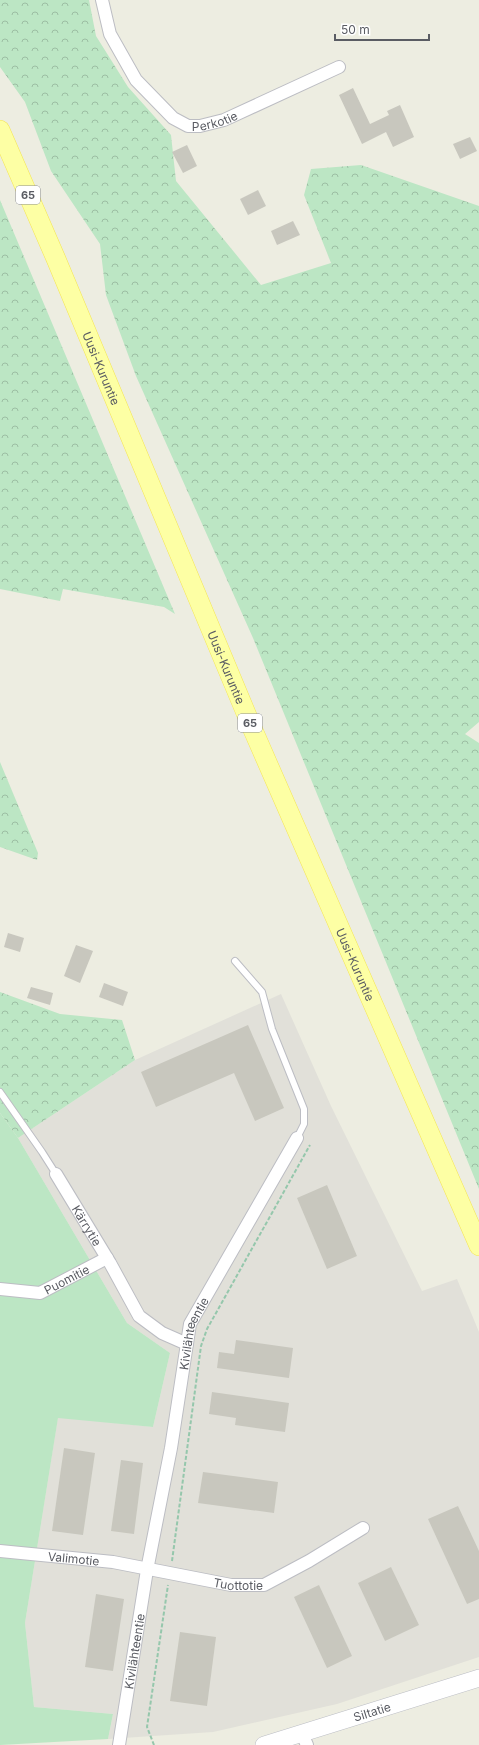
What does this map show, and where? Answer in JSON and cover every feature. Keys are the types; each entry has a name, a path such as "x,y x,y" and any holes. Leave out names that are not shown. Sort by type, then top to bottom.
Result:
{"main road":[{"name":"Uusi-Kuruntie","path":"0,130 253,730 479,1246"},
{"name":"Siltatie","path":"264,1745 305,1739 479,1678"}],"street":[{"name":"Perkotie","path":"102,0 110,34 136,80 173,118 188,126 200,126 224,120 339,67"},
{"name":"Kivilähteentie","path":"119,1745 147,1570 171,1448 190,1324 297,1138"},
{"name":"Kärrytie","path":"56,1174 107,1258 139,1316 162,1333 187,1344"},
{"name":"Puomitie","path":"0,1289 40,1293 107,1258"},
{"name":"Tuottotie","path":"147,1570 231,1585 264,1585 309,1561 363,1528"},
{"name":"Valimotie","path":"0,1551 114,1562 147,1570"}],"lane":[{"name":"Kivilähteentie","path":"235,961 262,992 272,1029 304,1109 304,1124 297,1138"},
{"name":"Kärrytie","path":"0,1092 56,1174"}],"path":[{"path":"154,1745 147,1727 170,1574 201,1346 207,1329 310,1145"}],"shaded area":[{"path":"281,994 331,1106 422,1291 457,1279 479,1332 479,1657 337,1704 213,1732 108,1739 113,1714 34,1707 25,1623 58,1417 153,1427 170,1353 127,1323 18,1138 135,1060"}],"green space":[{"path":"0,0 89,0 96,36 128,87 171,135 176,181 261,285 331,263 304,195 311,169 361,165 479,206 479,722 465,734 479,743 479,1189 253,638 136,376 106,295 100,244 51,171 25,102 0,67"},
{"path":"0,200 175,614 164,607 63,589 60,601 0,589"},
{"path":"0,762 38,853 37,860 0,847"},
{"path":"0,992 60,1014 122,1020 135,1060 18,1138 0,1113"},
{"path":"0,1113 18,1138 127,1323 170,1353 153,1427 58,1418 25,1623 34,1707 113,1714 108,1739 0,1745"}],"building":[{"path":"353,88 370,124 389,115 387,111 400,105 414,137 393,147 386,132 362,144 339,95"},
{"path":"470,137 477,151 460,159 453,144"},
{"path":"187,145 197,166 183,173 172,152"},
{"path":"258,190 266,206 248,215 240,199"},
{"path":"293,221 300,235 277,245 271,231"},
{"path":"8,933 24,938 20,952 4,947"},
{"path":"76,945 93,951 80,983 64,976"},
{"path":"104,983 128,992 123,1006 99,997"},
{"path":"31,987 53,993 50,1005 27,998"},
{"path":"248,1025 284,1108 255,1121 234,1073 156,1107 141,1072"},
{"path":"327,1185 357,1256 327,1269 297,1198"},
{"path":"236,1340 293,1348 289,1378 217,1368 219,1352 234,1354"},
{"path":"212,1392 289,1403 285,1432 235,1425 236,1418 209,1414"},
{"path":"64,1448 95,1453 83,1535 52,1531"},
{"path":"121,1460 143,1463 134,1534 111,1531"},
{"path":"203,1472 278,1482 274,1513 198,1503"},
{"path":"458,1506 479,1551 479,1599 467,1604 428,1519"},
{"path":"391,1567 419,1625 385,1641 358,1583"},
{"path":"319,1585 352,1656 327,1668 294,1597"},
{"path":"96,1594 124,1599 113,1671 85,1667"},
{"path":"180,1632 216,1637 207,1706 170,1701"}]}
